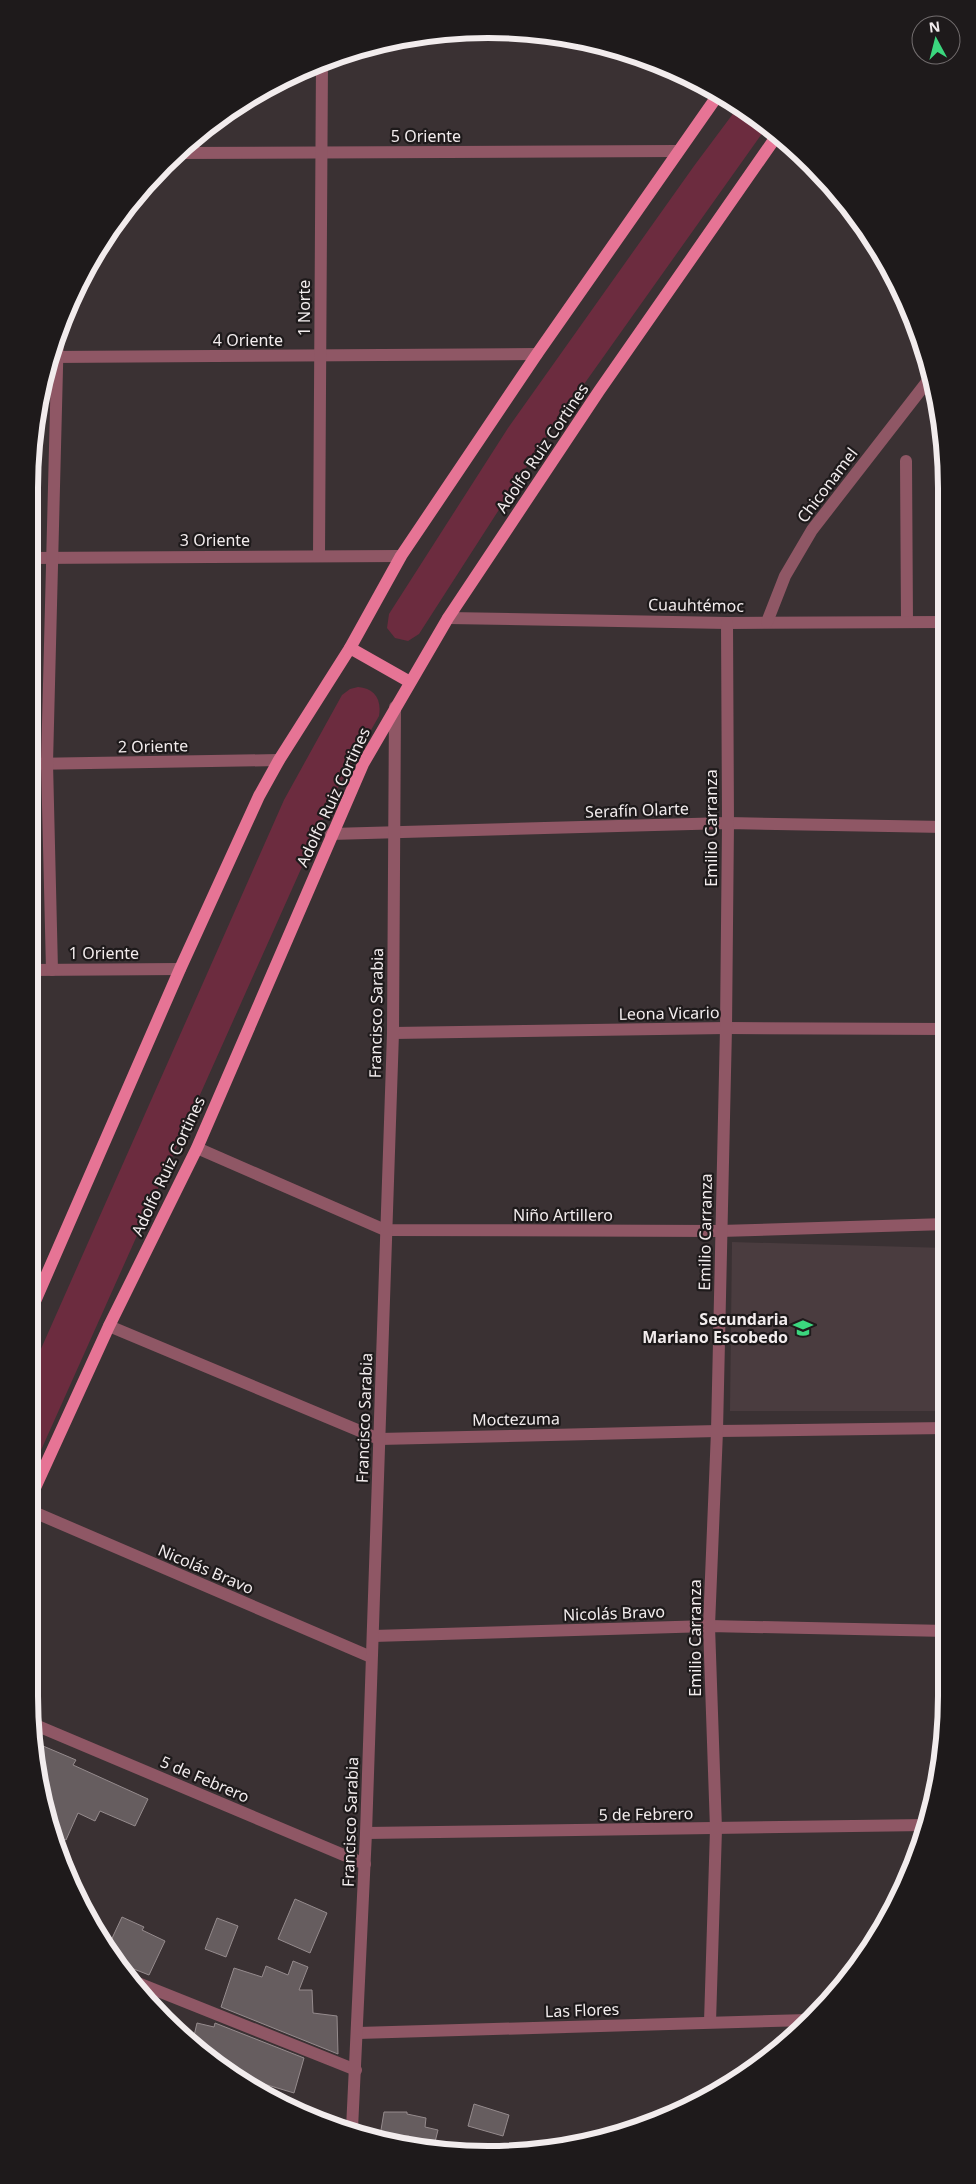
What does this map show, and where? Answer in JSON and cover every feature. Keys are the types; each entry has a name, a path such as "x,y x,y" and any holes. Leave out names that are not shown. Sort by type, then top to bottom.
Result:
{"main road":[{"path":"38,1292 180,969 259,796 279,760 350,648 401,556 537,354 715,99"},
{"name":"Adolfo Ruiz Cortines","path":"38,1481 108,1326 197,1148 331,834 363,764 448,618 599,391 774,140"},
{"path":"350,648 410,682"}],"street":[{"name":"1 Norte","path":"319,556 322,70"},
{"name":"5 Oriente","path":"187,153 677,151"},
{"name":"4 Oriente","path":"57,357 537,354"},
{"path":"52,970 47,763 53,558 54,368"},
{"name":"Chiconamel","path":"766,622 785,576 812,530 926,383"},
{"path":"906,461 907,622"},
{"name":"3 Oriente","path":"38,558 401,556"},
{"name":"Cuauhtémoc","path":"448,618 727,622 938,622"},
{"name":"Emilio Carranza","path":"710,2022 716,1829 709,1626 717,1431 726,1028 727,622"},
{"name":"Francisco Sarabia","path":"352,2126 365,1864 393,1033 395,707"},
{"name":"2 Oriente","path":"38,764 279,760"},
{"name":"Serafín Olarte","path":"331,834 728,824 938,827"},
{"name":"1 Oriente","path":"38,970 180,969"},
{"name":"Leona Vicario","path":"393,1033 726,1028 938,1029"},
{"name":"Niño Artillero","path":"197,1148 385,1230 720,1231 938,1224"},
{"name":"Moctezuma","path":"108,1326 379,1439 938,1428"},
{"name":"Nicolás Bravo","path":"38,1514 371,1657"},
{"name":"Nicolás Bravo","path":"372,1636 709,1626 938,1631"},
{"name":"5 de Febrero","path":"38,1726 365,1864"},
{"name":"5 de Febrero","path":"366,1833 920,1825"},
{"path":"143,1985 356,2070"},
{"name":"Las Flores","path":"358,2033 801,2020"}],"shaded area":[{"path":"735,111 763,132 538,449 419,634 408,641 395,638 387,628 389,614 508,428"},
{"path":"358,687 372,692 378,700 379,716 335,793 38,1457 38,1356 284,800 342,695 350,689"},
{"name":"Secundaria Mariano Escobedo","path":"732,1242 938,1248 938,1411 730,1411"}],"building":[{"path":"40,1745 76,1760 73,1765 148,1799 135,1826 100,1811 95,1821 78,1813 66,1840 63,1839 62,1842 46,1784"},
{"path":"295,1899 327,1913 310,1953 278,1939"},
{"path":"122,1917 144,1927 142,1930 165,1941 149,1975 129,1967 110,1942"},
{"path":"217,1918 238,1926 226,1957 205,1949"},
{"path":"293,1961 308,1967 299,1990 312,1990 313,2013 337,2016 338,2054 221,2007 234,1968 262,1977 266,1966 288,1975"},
{"path":"197,2023 214,2027 215,2023 304,2058 294,2093 264,2084 263,2086 238,2071 194,2037"},
{"path":"474,2104 509,2115 503,2136 468,2126"},
{"path":"384,2112 407,2112 407,2114 426,2118 425,2127 438,2130 435,2144 408,2139 409,2136 392,2136 380,2133"}],"place":[{"name":"Secundaria Mariano Escobedo","path":"803,1328"}]}
